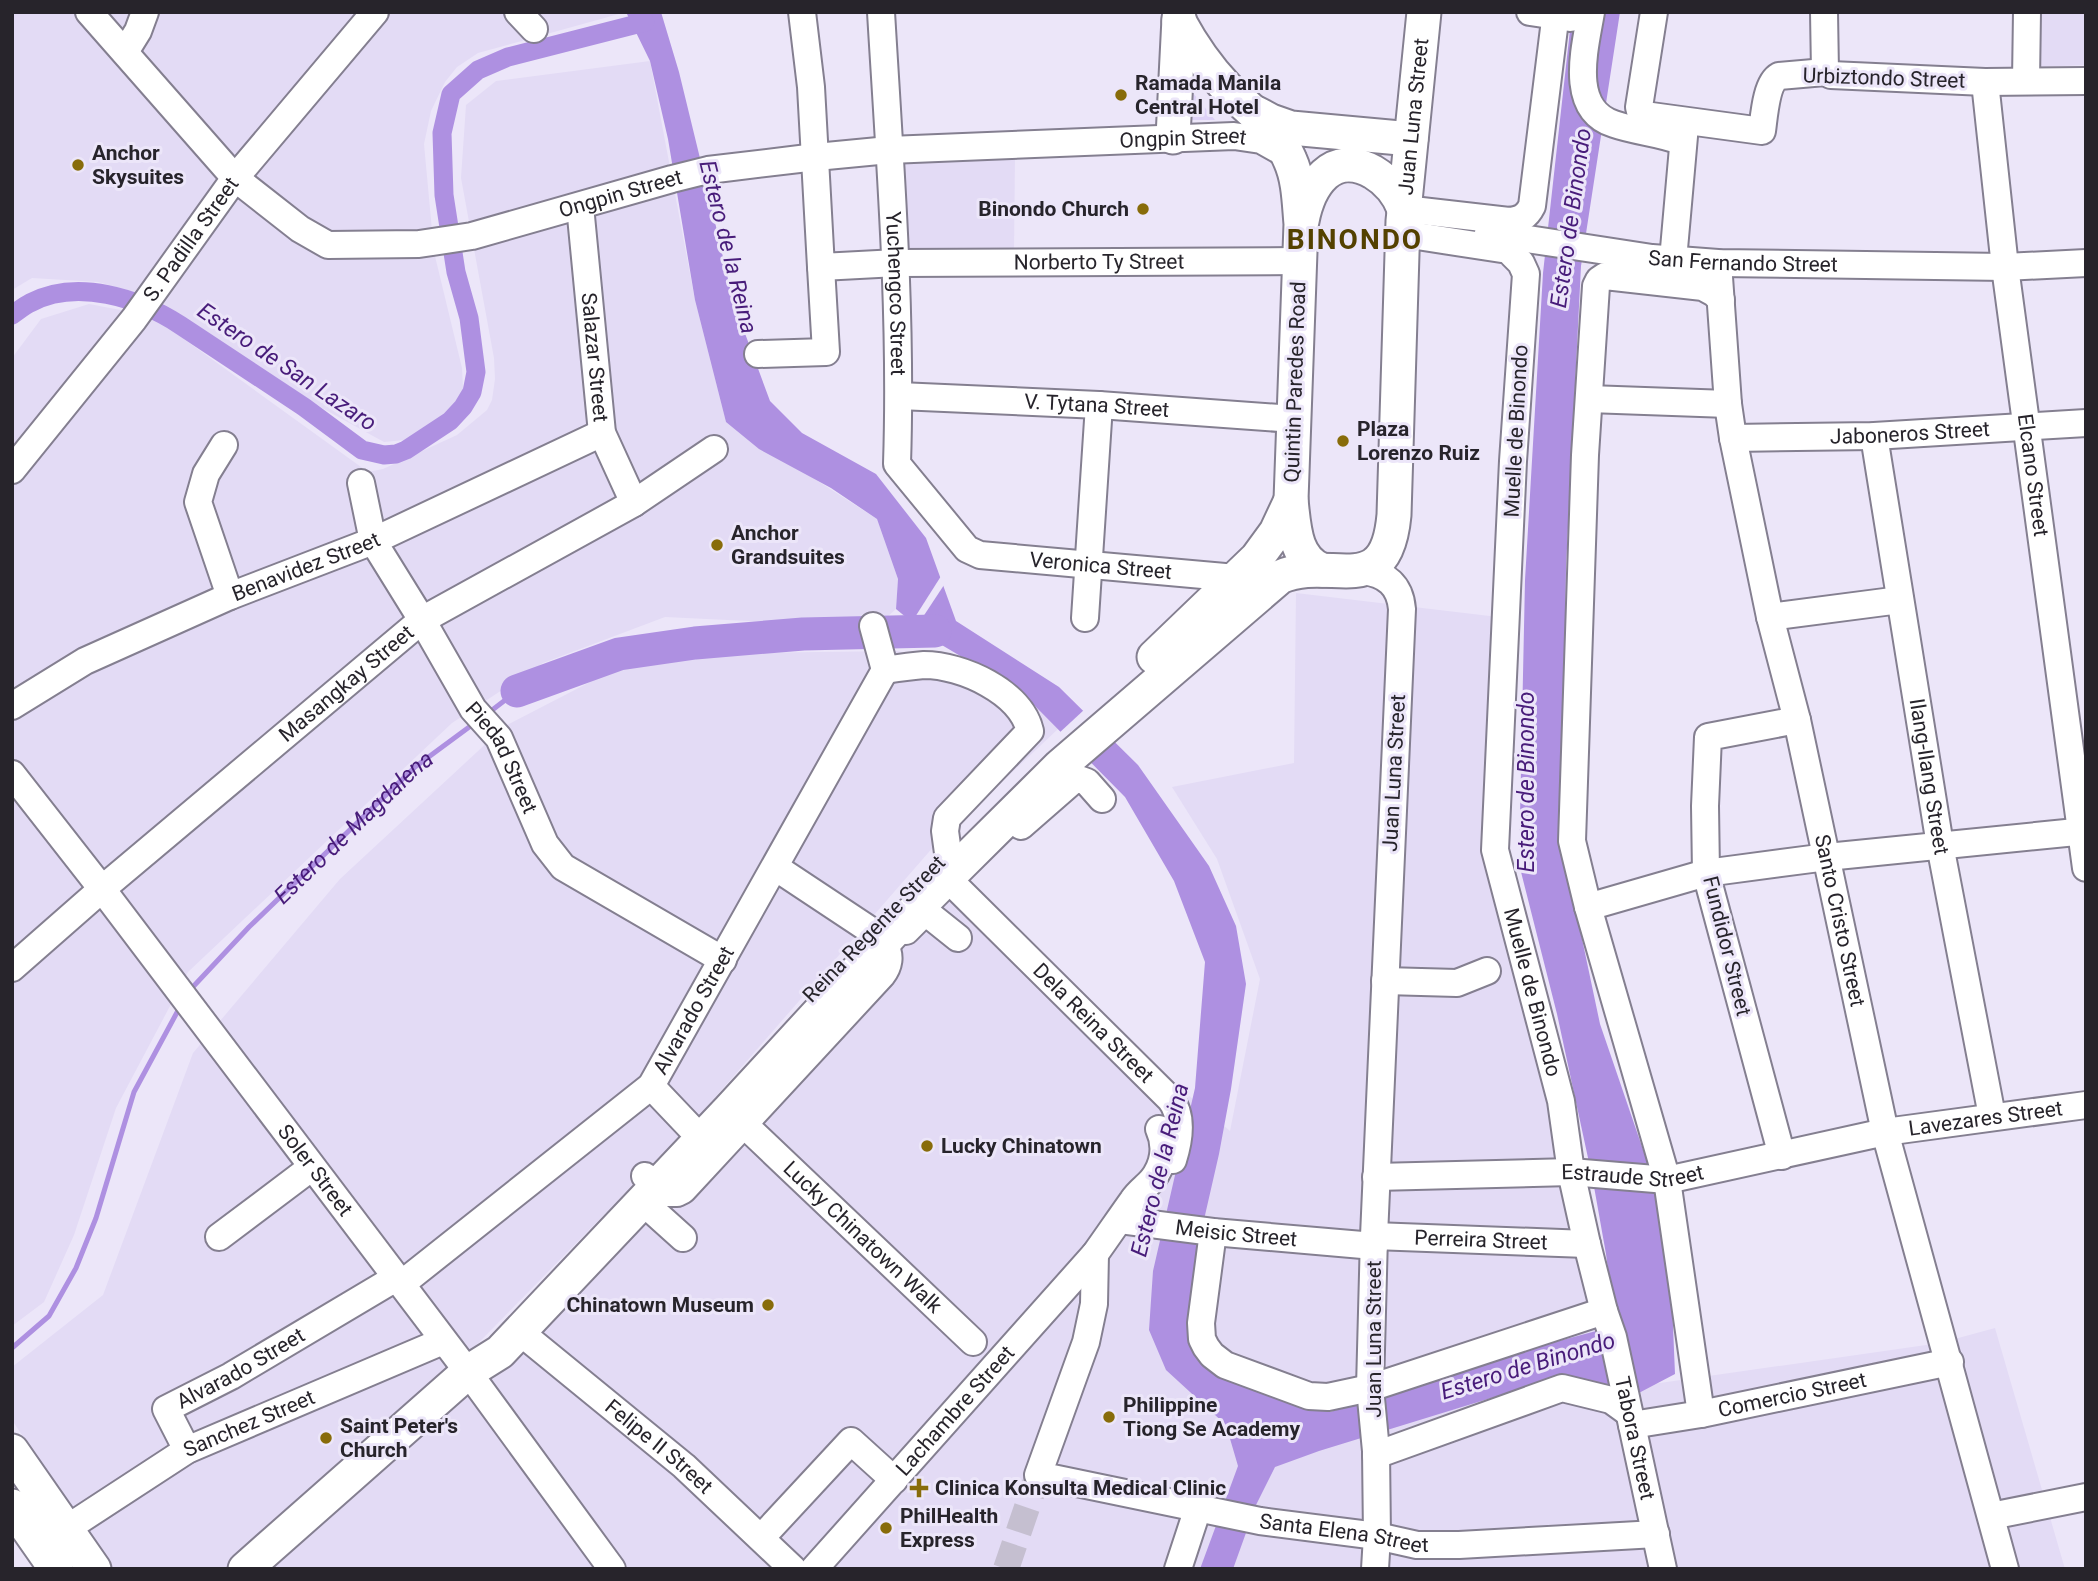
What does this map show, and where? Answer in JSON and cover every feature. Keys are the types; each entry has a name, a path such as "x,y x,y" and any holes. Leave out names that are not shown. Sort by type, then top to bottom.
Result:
{"main road":[{"name":"Juan Luna Street","path":"1363,571 1387,550 1393,528 1404,215 1424,12"},
{"path":"1172,138 1179,17"},
{"name":"Quintin Paredes Road","path":"1179,17 1191,43 1205,62 1223,84 1268,127 1289,156 1297,181 1301,224 1291,499 1295,535 1300,549 1309,562 1322,570"},
{"path":"1251,110 1291,128 1411,139"},
{"path":"1301,224 1307,203 1319,180 1325,173 1341,165 1360,166 1391,186 1404,215"},
{"name":"Reina Regente Street","path":"468,1372 488,1345 648,1188 690,1127 950,872 1056,760 1097,722 1257,558 1272,539 1291,499"},
{"path":"1322,570 1363,571"},
{"name":"Reina Regente Street","path":"1097,722 1280,577 1296,571 1322,570"},
{"name":"Reina Regente Street","path":"245,1569 468,1372 500,1352 648,1188 879,940"},
{"path":"12,1451 94,1569"},
{"path":"12,1506 56,1569"}],"street":[{"name":"Ongpin Street","path":"89,12 235,178 300,229 328,245 433,243 472,236 708,170 889,149 1247,137 1262,140 1289,156"},
{"path":"125,52 138,31 145,12"},
{"name":"S. Padilla Street","path":"12,470 134,319 235,178 375,12"},
{"path":"758,354 826,352 816,157 802,12"},
{"name":"Yuchengco Street","path":"881,12 897,263 897,464 967,549"},
{"path":"1654,12 1640,111 1684,131"},
{"path":"1824,12 1825,72"},
{"path":"2026,81 2027,12"},
{"path":"1564,15 1584,92 1592,108 1604,120 1632,128 1684,131"},
{"path":"1404,215 1509,221 1522,218 1528,213 1532,206 1564,15"},
{"name":"Urbiztondo Street","path":"1684,131 1762,131 1770,86 1779,76 1825,72 1831,75 1985,82 2086,81"},
{"name":"Elcano Street","path":"1985,82 2005,267 2086,868"},
{"path":"1673,260 1684,131"},
{"name":"Salazar Street","path":"580,206 602,433 634,503"},
{"name":"San Fernando Street","path":"1404,215 1443,226 1673,260 2005,267 2086,263"},
{"name":"Muelle de Binondo","path":"1404,215 1408,231 1417,236 1508,250 1521,263 1526,274 1513,461 1494,850 1580,1173 1587,1244 1604,1311"},
{"name":"Norberto Ty Street","path":"821,267 897,263 1300,261"},
{"name":"Santo Cristo Street","path":"1718,263 1728,404 1770,617 1797,720 1885,1132 2006,1569"},
{"path":"1701,1414 1661,1179 1572,841 1585,455 1596,286 1605,276 1703,287 1721,300"},
{"name":"V. Tytana Street","path":"899,396 1099,405 1293,419"},
{"path":"1589,399 1728,404"},
{"path":"1085,618 1099,405"},
{"name":"Jaboneros Street","path":"1733,438 1874,436 2086,423"},
{"name":"Benavidez Street","path":"12,706 85,661 230,596 373,541 602,433"},
{"name":"Ilang-Ilang Street","path":"1874,436 1940,845 1992,1116"},
{"path":"224,445 206,474 198,502 230,596"},
{"name":"Masangkay Street","path":"12,968 422,620 634,503 714,449"},
{"name":"Piedad Street","path":"361,483 373,541 473,709 499,738 545,844 563,867 723,960"},
{"name":"Veronica Street","path":"967,549 991,557 1236,578"},
{"name":"Juan Luna Street","path":"1363,571 1377,574 1392,582 1401,599 1402,609 1374,1241 1371,1391 1376,1453 1375,1569"},
{"path":"1770,617 1900,600"},
{"path":"873,626 885,670 924,665 954,669 1004,692 1028,719 1030,731 947,818 945,831 950,872"},
{"name":"Alvarado Street","path":"187,1450 166,1409 231,1376 388,1282 409,1278 651,1087 885,670"},
{"name":"Fundidor Street","path":"1782,1156 1706,873 1704,806 1708,737 1797,720"},
{"name":"Soler Street","path":"12,774 443,1341 600,1536 611,1569"},
{"path":"950,872 1076,778 1087,782 1102,799"},
{"path":"1588,907 1706,873 1827,857 2083,831"},
{"path":"775,867 879,940 893,944 925,914 932,916 958,938"},
{"name":"Dela Reina Street","path":"950,872 1177,1107 1178,1133 1170,1169 1163,1183 1140,1205 1132,1222"},
{"path":"1385,981 1457,983 1487,971"},
{"path":"651,1087 690,1127"},
{"name":"Lavezares Street","path":"1885,1132 2086,1105"},
{"path":"1095,1254 1132,1222 1134,1197 1152,1180 1164,1150 1159,1129"},
{"name":"Lucky Chinatown Walk","path":"751,1131 973,1342"},
{"name":"Estraude Street","path":"1376,1177 1580,1173 1661,1179 1782,1156 1885,1132"},
{"path":"219,1237 312,1167"},
{"path":"648,1188 683,1238"},
{"name":"Meisic Street","path":"1132,1222 1209,1231 1374,1241"},
{"path":"1209,1231 1202,1339 1212,1355 1225,1365 1309,1396 1328,1397 1371,1391 1604,1311"},
{"name":"Perreira Street","path":"1374,1241 1587,1244"},
{"name":"Santa Elena Street","path":"1095,1254 1094,1304 1086,1342 1038,1475 1260,1521 1377,1536 1417,1545 1656,1534"},
{"name":"Lachambre Street","path":"814,1569 1095,1254"},
{"name":"Tabora Street","path":"1604,1311 1614,1338 1663,1569"},
{"name":"Felipe II Street","path":"520,1332 679,1471 761,1538 793,1569"},
{"name":"Sanchez Street","path":"66,1529 187,1450 443,1341"},
{"name":"Comercio Street","path":"1631,1419 1701,1414 1950,1362"},
{"path":"1376,1453 1562,1388 1611,1400 1631,1419"},
{"path":"761,1538 850,1441 894,1479"},
{"path":"1991,1516 2086,1497"},
{"path":"1178,1569 1205,1509"},
{"path":"1377,1536 1392,1569"}],"shaded area":[{"path":"12,12 626,12 478,53 457,67 445,82 431,111 424,144 434,252 462,368 463,388 460,398 449,413 433,425 404,440 384,442 322,408 161,302 98,282 32,278 12,290"},
{"path":"2013,12 2086,12 2086,65 2011,68"},
{"path":"650,61 695,300 726,422 877,519 898,579 896,609 876,627 665,617 543,663 452,723 188,972 116,1108 74,1235 44,1302 12,1326 12,358 41,319 89,304 152,316 368,472 383,469 457,435 487,410 492,400 495,379 494,358 461,178 466,105 496,81"},
{"path":"1184,82 1215,120 1184,120"},
{"path":"1015,157 1014,251 904,254 898,159"},
{"path":"1296,593 1515,619 1501,863 1632,1387 1940,1343 1995,1328 2065,1569 264,1569 771,1051 929,872 1230,1131 1260,979 1217,859 1172,787 1294,763"},
{"path":"897,651 979,667 1034,705 1058,729 935,845 684,1133 445,1377 231,1569 111,1569 12,1420 12,1367 103,1295 193,1053 340,879 505,726 623,665 752,653"}],"water":[{"name":"Estero de Binondo","path":"626,12 661,12 679,72 733,301 770,401 802,433 876,474 926,538 956,621 1059,687 1138,765 1209,866 1236,926 1246,984 1219,1154 1195,1259 1193,1337 1265,1394 1330,1412 1495,1358 1615,1326 1593,1181 1557,1014 1519,864 1525,580 1543,273 1572,12 1620,12 1581,266 1566,568 1562,844 1600,1024 1664,1211 1671,1278 1675,1374 1635,1395 1563,1376 1275,1467 1256,1505 1233,1569 1200,1569 1238,1466 1226,1425 1166,1370 1149,1330 1153,1271 1195,1088 1205,962 1174,881 1125,797 1034,705 935,641 896,609 898,579 877,519 831,488 759,449 726,422 695,300 668,139 650,61"}],"pier":[{"path":"943,573 946,582 915,629 910,625"},
{"path":"1085,709 1109,734 1082,759 1058,734"}],"waterway":[{"name":"Estero de San Lazaro","path":"12,315 30,303 68,292 107,294 127,300 164,315 180,325 304,407 362,450 384,455 406,450 450,421 463,407 472,392 476,372 469,318 456,272 444,195 442,133 451,94 478,70 508,57 645,22"},
{"name":"Estero de Magdalena","path":"517,691 619,654 695,643 803,634 935,631"},
{"name":"Estero de Magdalena","path":"487,714 517,691"},
{"name":"Estero de Magdalena","path":"190,990 249,927 415,767 476,722"},
{"name":"Estero de Magdalena","path":"12,1348 49,1316 76,1268 96,1218 134,1092 181,1005"}],"tunnel":[{"path":"1006,1569 1038,1475"}],"place":[{"name":"Ramada Manila Central Hotel","path":"1121,95"},
{"name":"Anchor Skysuites","path":"78,165"},
{"name":"Binondo Church","path":"1143,209"},
{"name":"Plaza Lorenzo Ruiz","path":"1343,441"},
{"name":"Anchor Grandsuites","path":"717,545"},
{"name":"Lucky Chinatown","path":"927,1146"},
{"name":"Chinatown Museum","path":"768,1305"},
{"name":"Philippine Tiong Se Academy","path":"1109,1417"},
{"name":"Saint Peter's Church","path":"326,1438"},
{"name":"Clinica Konsulta Medical Clinic","path":"919,1488"},
{"name":"PhilHealth Express","path":"886,1528"}],"district":[{"name":"BINONDO","path":"1355,239"}],"water label":[{"name":"Estero de la Reina","path":"728,247"},
{"name":"Estero de la Reina","path":"1160,1170"}]}
